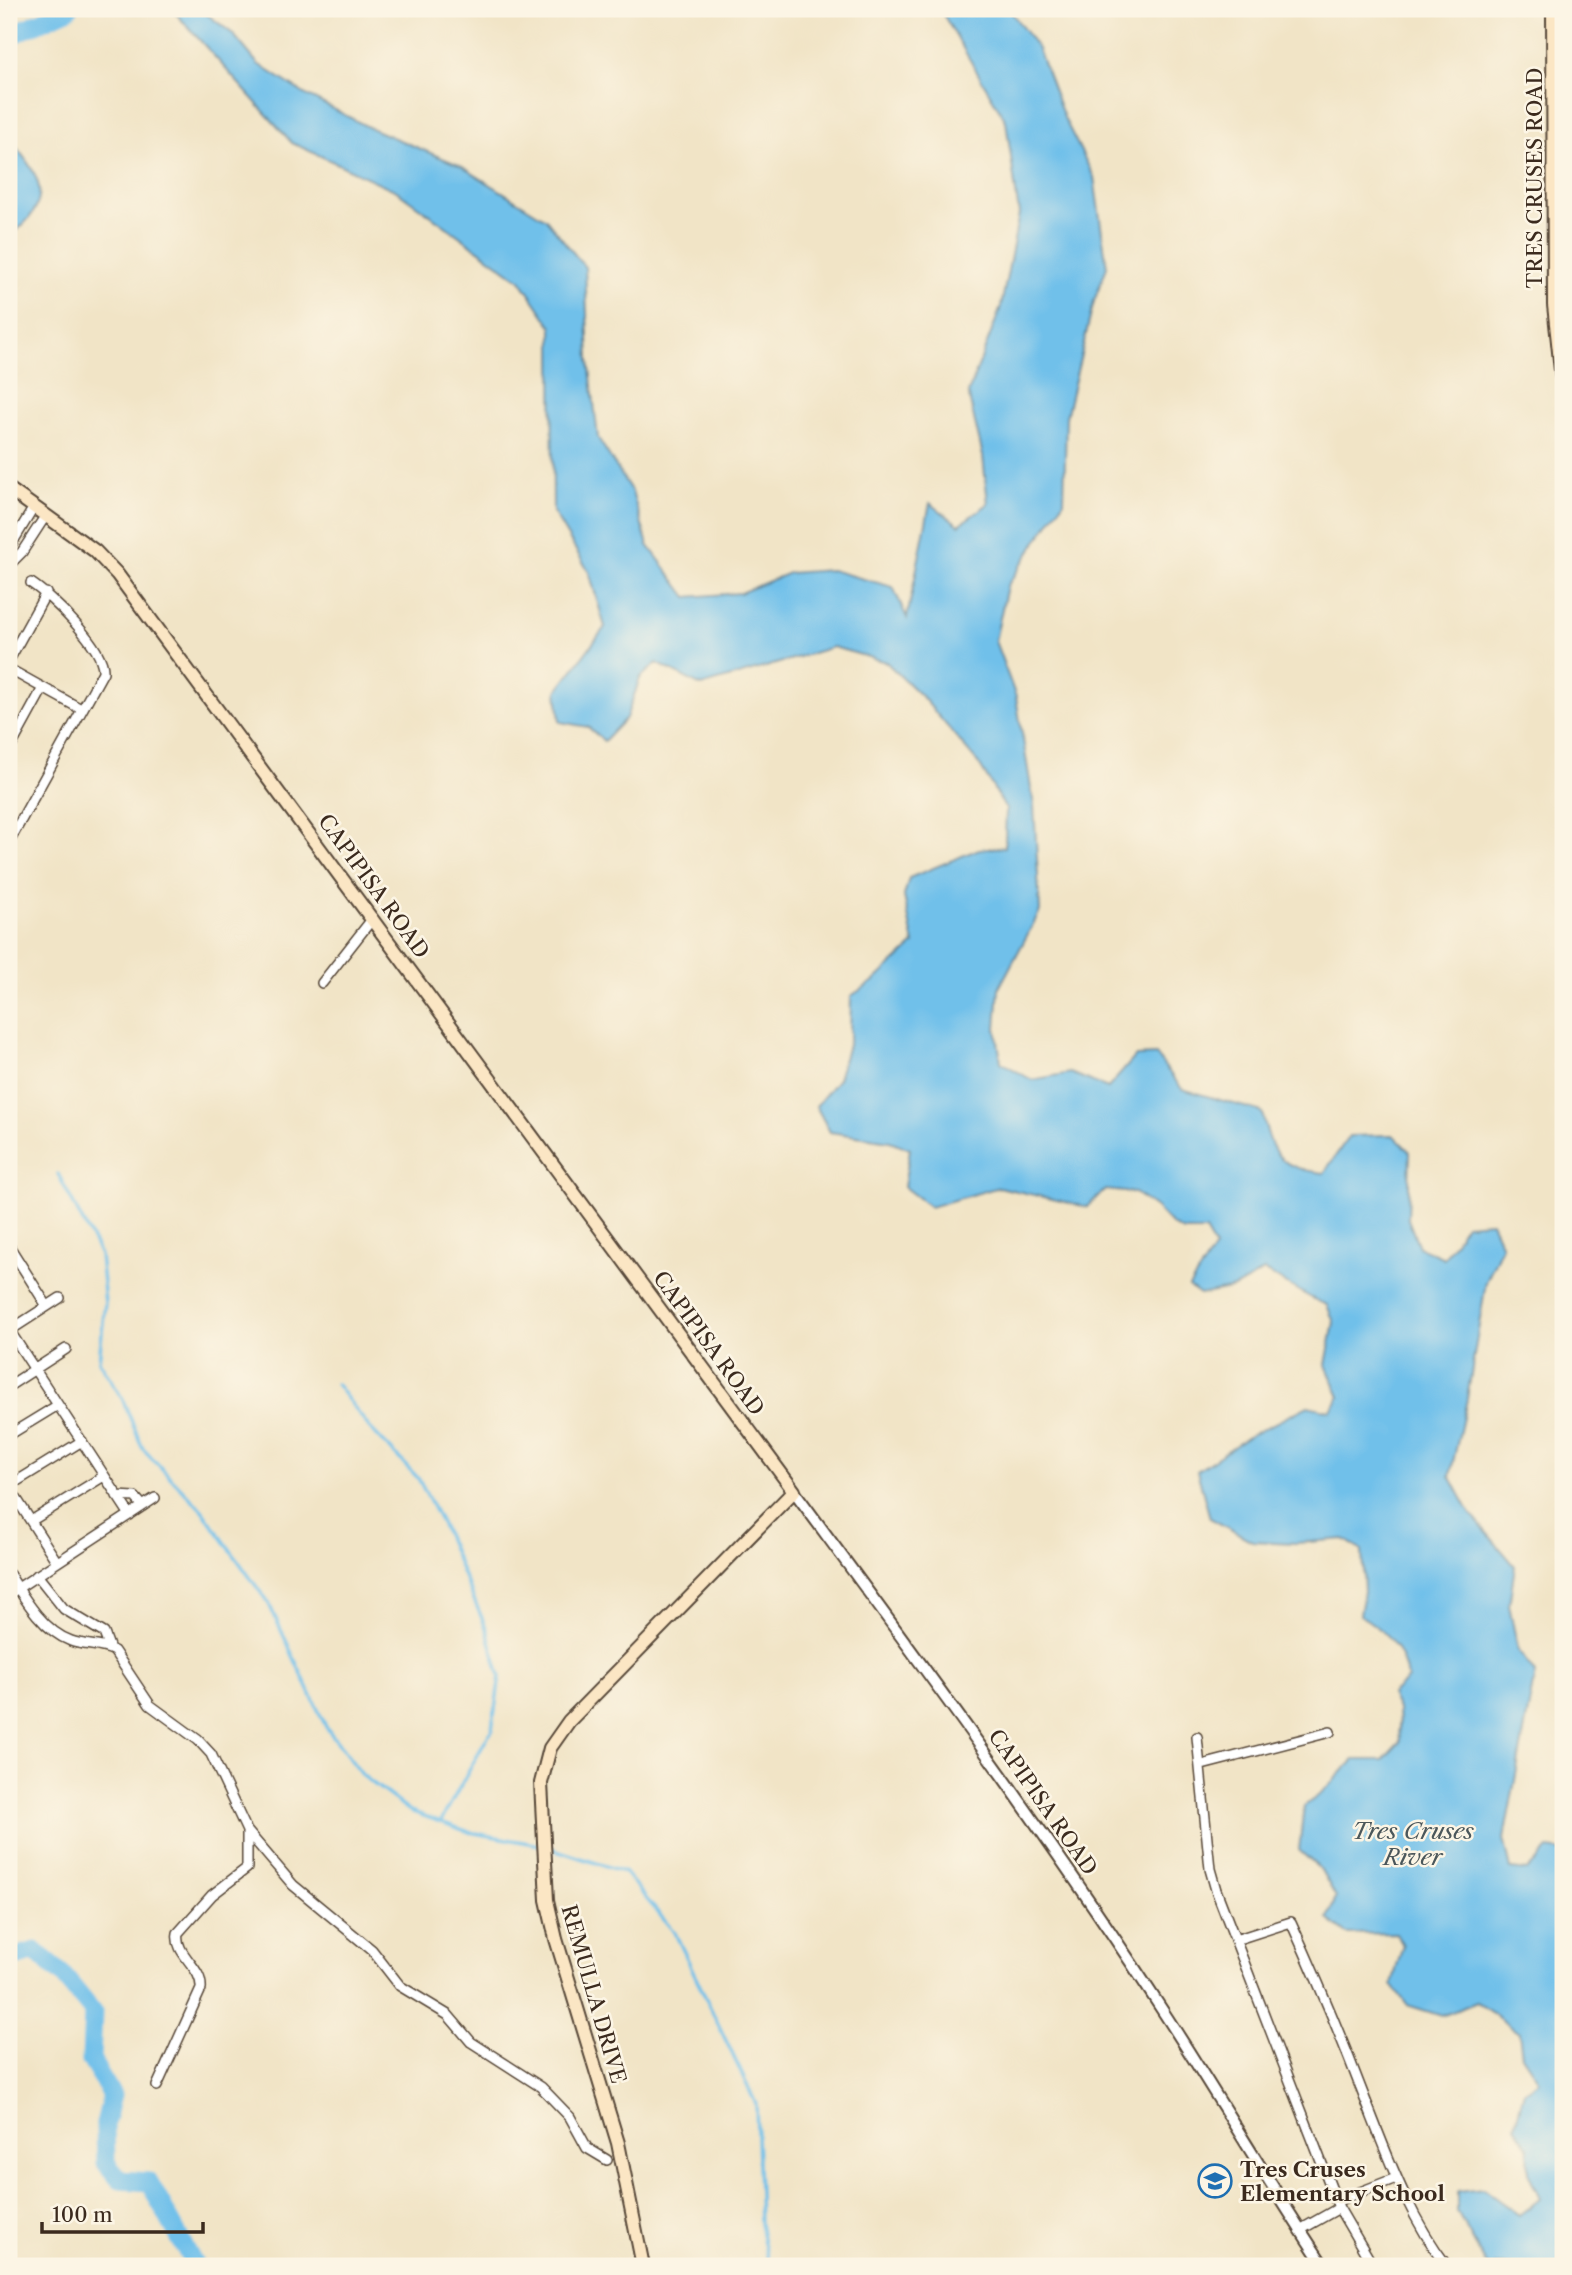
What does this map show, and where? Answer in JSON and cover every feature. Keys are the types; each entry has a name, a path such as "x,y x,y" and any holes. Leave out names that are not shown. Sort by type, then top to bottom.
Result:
{"main road":[{"name":"TRES CRUSES ROAD","path":"1553,9 1554,305 1563,389"},
{"name":"CAPIPISA ROAD","path":"9,488 95,551 117,574 794,1491"},
{"name":"REMULLA DRIVE","path":"642,2266 618,2143 550,1920 540,1795 547,1755 569,1721 794,1491"}],"street":[{"path":"9,554 10,545 34,507"},
{"path":"9,565 22,552 46,515"},
{"path":"9,842 103,666 62,608 31,583"},
{"path":"9,660 46,593"},
{"path":"9,668 81,709"},
{"path":"9,750 43,688"},
{"path":"322,983 373,918"},
{"path":"9,1246 47,1306"},
{"path":"60,1298 9,1331 130,1515"},
{"path":"9,1386 66,1349"},
{"path":"9,1435 58,1405"},
{"path":"57,1562 9,1487 82,1441"},
{"path":"31,1521 104,1476"},
{"name":"CAPIPISA ROAD","path":"794,1491 950,1702 1066,1867 1168,2020 1324,2266"},
{"path":"117,1496 135,1497 143,1506"},
{"path":"9,1594 155,1499"},
{"path":"9,1574 39,1616 67,1639 110,1649"},
{"path":"37,1575 64,1609 99,1628 110,1649 150,1705 198,1740 211,1754 247,1831 293,1885 372,1950 400,1986 448,2015 471,2042 541,2087 570,2117 587,2148 607,2160"},
{"path":"1202,1765 1330,1732"},
{"path":"1198,1737 1210,1869 1338,2205 1373,2266"},
{"path":"157,2086 201,1989 199,1976 179,1946 178,1933 212,1895 247,1868 247,1831"},
{"path":"1235,1940 1291,1922 1323,1990 1396,2178 1420,2229 1447,2266"},
{"path":"1300,2230 1338,2205 1396,2178"}],"water":[{"name":"Tres Cruses River","path":"172,9 200,9 233,34 258,64 306,95 368,127 459,165 546,219 585,267 589,360 598,438 632,492 648,545 687,597 740,593 789,573 831,570 893,587 907,618 930,503 959,525 988,504 983,456 968,393 1001,307 1019,214 1006,121 940,9 1009,9 1038,49 1065,120 1094,177 1107,267 1094,301 1066,417 1064,501 1007,586 995,641 1016,697 1034,806 1040,911 999,988 996,1028 1001,1062 1032,1080 1070,1073 1108,1088 1136,1056 1156,1055 1182,1089 1262,1112 1274,1149 1287,1163 1296,1167 1324,1173 1349,1136 1393,1135 1410,1152 1408,1219 1419,1247 1444,1258 1466,1224 1491,1222 1502,1246 1486,1282 1467,1399 1450,1476 1470,1513 1515,1566 1509,1605 1518,1650 1535,1673 1504,1839 1511,1869 1527,1871 1548,1849 1563,1851 1563,2266 1487,2266 1457,2212 1457,2192 1483,2189 1519,2215 1540,2199 1529,2174 1528,2147 1515,2126 1524,2091 1539,2081 1522,2055 1519,2033 1477,2002 1442,2016 1407,2005 1392,1984 1403,1945 1396,1933 1347,1934 1328,1919 1336,1897 1321,1870 1299,1850 1304,1806 1318,1796 1354,1760 1383,1760 1400,1742 1398,1710 1391,1694 1408,1679 1392,1641 1360,1615 1364,1591 1362,1551 1344,1539 1296,1543 1252,1541 1210,1518 1197,1471 1251,1435 1308,1406 1330,1411 1340,1397 1326,1365 1334,1322 1327,1305 1264,1271 1234,1288 1200,1295 1189,1287 1215,1248 1205,1231 1184,1231 1172,1225 1156,1208 1135,1193 1105,1190 1087,1207 999,1187 930,1207 904,1187 910,1149 890,1141 830,1132 816,1106 838,1079 850,1038 851,996 874,981 914,944 904,896 909,878 979,849 1005,847 1006,809 979,764 925,700 886,662 833,647 701,686 657,663 640,678 626,718 604,741 588,727 560,722 557,691 605,627 589,572 553,512 552,327 520,280 397,191 292,143"},
{"path":"9,138 34,173 39,195 37,206 17,230 9,228"}],"waterway":[{"path":"9,36 69,9"},
{"path":"58,1174 100,1255 105,1303 99,1361 122,1398 143,1449 202,1510 269,1604 326,1727 363,1776 410,1811 469,1832 540,1845"},
{"path":"336,1384 369,1427 418,1478 442,1525 487,1630 500,1676 492,1729 441,1821"},
{"path":"547,1847 624,1872 675,1933 756,2104 760,2224 769,2266"},
{"path":"9,1959 35,1951 63,1975 93,2012 91,2060 112,2095 105,2124 106,2163 120,2180 149,2182 195,2266"}],"place":[{"name":"Tres Cruses Elementary School","path":"1215,2181"}]}
